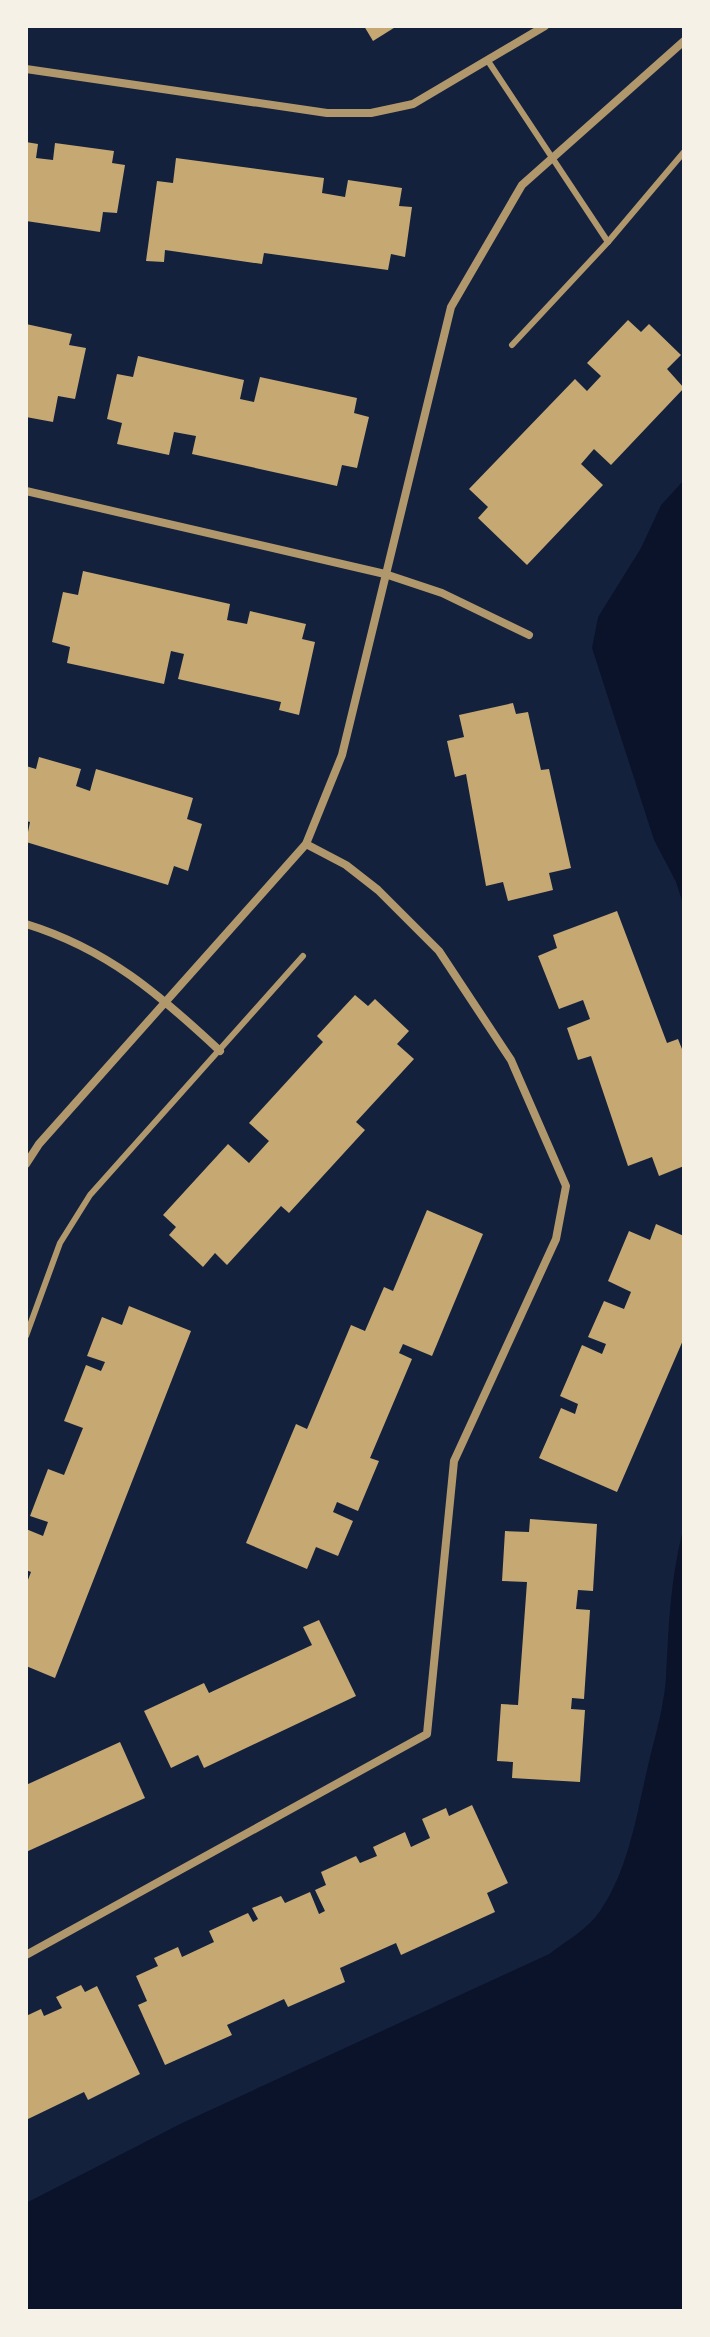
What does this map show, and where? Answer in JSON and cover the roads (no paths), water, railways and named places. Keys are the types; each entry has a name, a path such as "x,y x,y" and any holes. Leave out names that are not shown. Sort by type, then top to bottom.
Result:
{"street":[{"path":"26,69 327,113 371,113 413,104 545,26"},
{"path":"26,1164 39,1144 306,844 342,755 451,307 522,185 684,41"},
{"path":"26,491 385,574 442,593 529,635"},
{"path":"26,1955 427,1734 454,1461 556,1239 566,1186 511,1060 439,951 378,890 346,865 306,844"},
{"path":"26,924 58,934 115,962 166,1001 220,1051"}],"lane":[{"path":"488,61 608,242"},
{"path":"512,345 608,242 684,152"},
{"path":"26,1336 60,1243 90,1195 303,956"}],"water":[{"path":"684,480 684,907 676,882 654,840 592,648 598,617 641,548 661,505"},
{"path":"684,1526 684,2311 26,2311 26,2203 182,2123 549,1954 595,1917 610,1894 626,1857 659,1719 665,1688 673,1583"}]}
